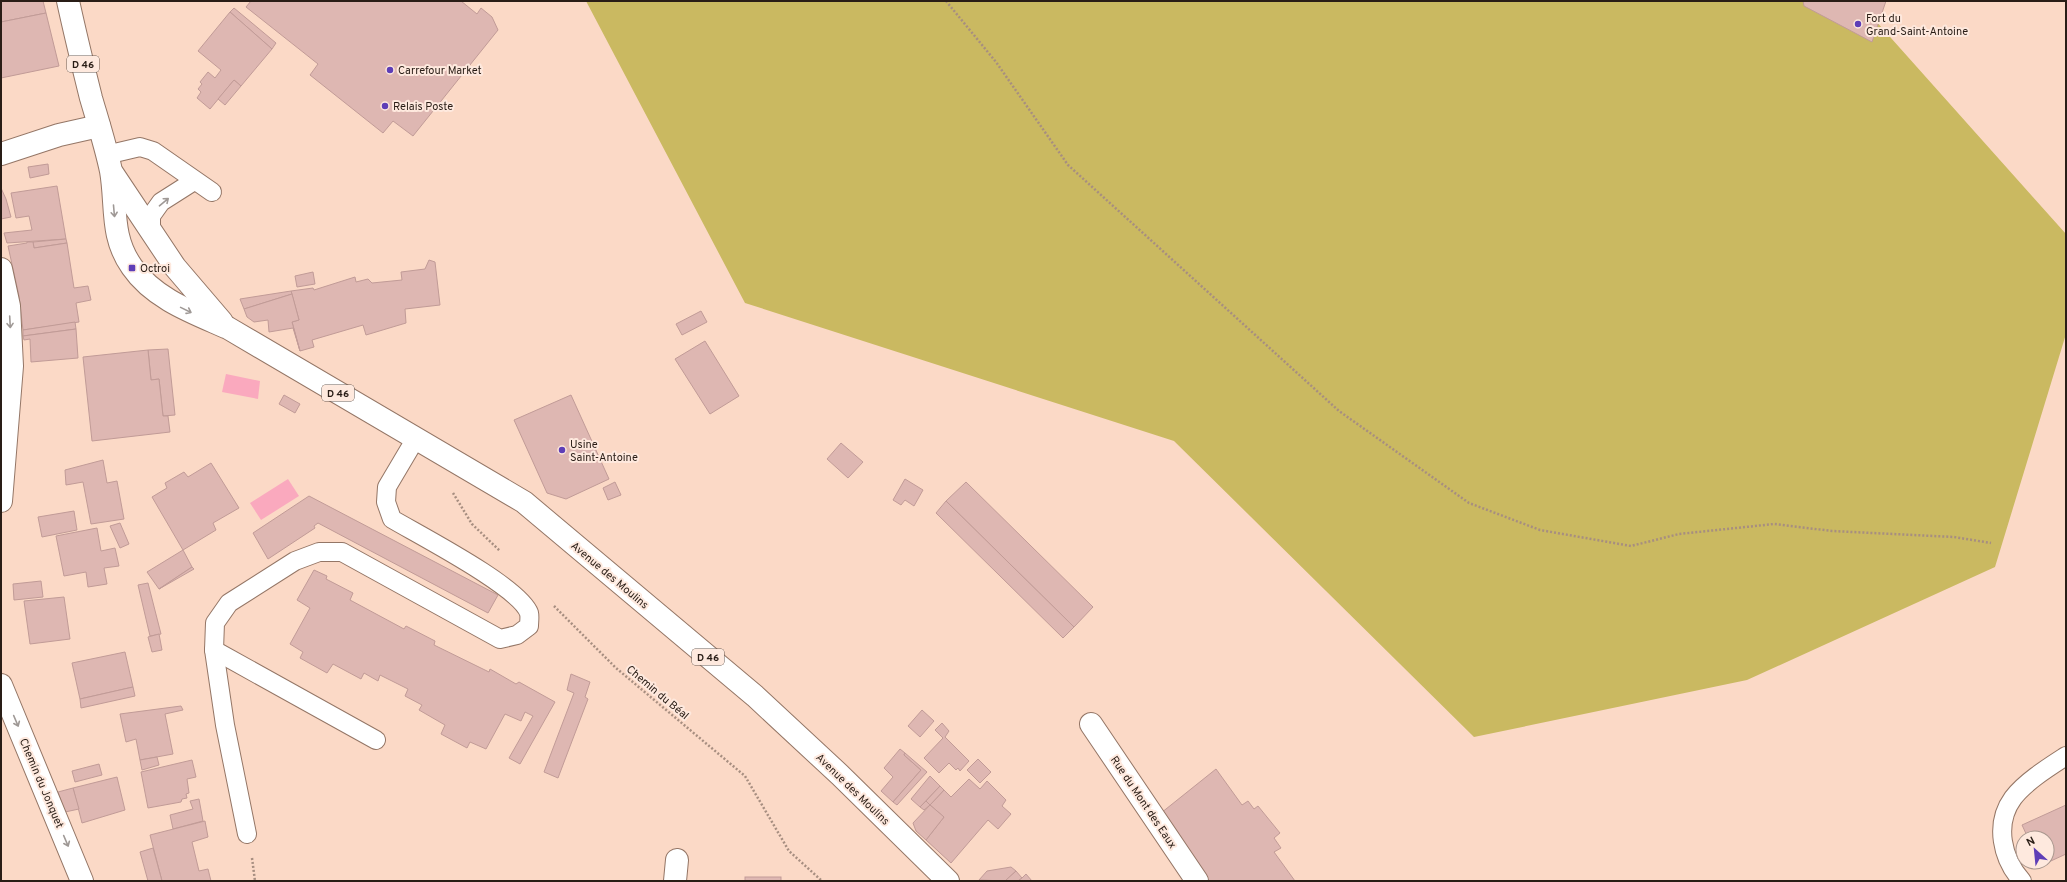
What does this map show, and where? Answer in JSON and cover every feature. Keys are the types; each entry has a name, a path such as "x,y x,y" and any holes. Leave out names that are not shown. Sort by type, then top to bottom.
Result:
{"main road":[{"name":"Avenue des Moulins","path":"68,1 108,163 115,228 122,248 132,268 158,293 184,309 228,328 524,502 755,696 840,775 948,881"},
{"path":"1,154 59,135 99,126"},
{"name":"Avenue des Moulins","path":"108,163 150,233 189,286 228,328"},
{"path":"1,269 9,306 12,366 1,501"},
{"name":"Chemin du Jonquet","path":"1,685 82,881"},
{"name":"Rue du Mont des Eaux","path":"1091,724 1197,881"}],"lane":[{"path":"108,163 140,147 153,151 194,181 212,192"},
{"path":"150,233 151,216 161,202 194,181"},
{"path":"247,834 225,725 214,650 215,623 229,603 295,561 319,552 342,552 500,639 517,635 529,626 529,614 517,596 496,580 392,519 386,502 387,487 416,438"},
{"path":"214,650 376,740"},
{"path":"2022,881 2005,854 2002,841 2003,825 2007,807 2014,797 2036,778 2066,756"}],"path":[{"path":"946,1 996,62 1068,165 1339,411 1469,503 1540,530 1631,546 1679,534 1774,524 1832,531 1954,537 1991,543"},
{"path":"472,524 506,557"},
{"name":"Chemin du Béal","path":"550,601 616,668 745,776 789,851 822,881"}],"shaded area":[{"path":"586,1 1858,1 2066,234 2066,334 1995,567 1747,680 1474,737 1174,441 745,303"},
{"path":"226,374 260,381 258,399 222,392"},
{"path":"288,479 299,496 261,520 250,503"}],"building":[{"path":"1,1 43,1 46,13 1,22"},
{"name":"Carrefour Market","path":"251,1 461,1 477,14 481,8 492,17 498,30 413,136 393,121 383,133 310,75 318,64 246,7"},
{"name":"Fort du Grand-Saint-Antoine","path":"1803,1 1886,1 1872,42 1804,6"},
{"path":"234,8 276,43 272,49 230,12"},
{"path":"230,12 272,49 241,86 234,80 210,109 197,98 201,92 198,89 202,84 200,82 208,72 215,78 221,70 198,51"},
{"path":"46,13 59,66 1,78 1,22"},
{"path":"234,80 241,86 225,105 218,99"},
{"path":"48,164 49,174 30,178 28,167"},
{"path":"57,186 66,239 7,243 4,233 32,230 29,216 16,218 11,193"},
{"path":"1,188 11,217 1,219"},
{"path":"66,239 67,243 34,248 33,242"},
{"path":"33,242 34,248 67,243 74,288 88,286 91,300 76,303 79,322 23,330 19,296 8,246"},
{"path":"429,260 435,262 440,305 405,309 406,323 366,335 363,325 312,340 314,347 300,351 292,322 299,320 291,291 313,288 314,290 355,277 356,282 368,279 372,283 402,280 401,272 425,269"},
{"path":"313,272 315,284 297,287 295,276"},
{"path":"291,291 292,294 244,309 240,299"},
{"path":"292,294 299,320 292,322 300,351 293,328 269,332 268,320 254,322 247,317 244,309"},
{"path":"701,311 707,322 682,335 676,324"},
{"path":"75,322 76,329 23,336 23,330"},
{"path":"76,329 78,358 31,362 30,339 24,340 23,336"},
{"path":"705,341 739,396 710,414 675,359"},
{"path":"168,349 175,415 163,416 159,379 151,380 148,350"},
{"path":"148,350 151,380 159,379 163,416 168,416 170,432 92,441 83,357"},
{"path":"284,395 300,404 295,413 279,404"},
{"name":"Usine Saint-Antoine","path":"571,395 609,479 566,499 547,493 514,420"},
{"path":"841,443 863,462 848,478 827,459"},
{"path":"103,460 107,483 117,481 124,519 91,524 83,482 66,485 65,470"},
{"path":"211,463 239,508 213,523 216,530 183,550 152,497 167,488 165,483 184,472 188,477"},
{"path":"905,479 923,490 914,506 905,500 901,505 893,500"},
{"path":"615,482 621,495 608,500 603,488"},
{"path":"966,482 1093,607 1074,627 946,501"},
{"path":"309,496 498,595 488,613 318,523 314,526 315,528 268,559 253,533"},
{"path":"946,501 1074,627 1063,638 936,513"},
{"path":"74,511 77,530 42,537 38,517"},
{"path":"120,523 129,544 120,548 110,526"},
{"path":"97,528 101,551 115,548 119,566 104,568 107,584 88,587 86,572 64,576 56,536"},
{"path":"183,550 192,567 159,589 147,572"},
{"path":"192,567 194,569 159,589"},
{"path":"314,570 327,576 326,579 353,593 350,600 404,629 406,626 435,641 434,645 489,672 490,669 516,684 519,682 555,702 520,764 509,758 533,716 525,712 521,721 505,714 486,749 470,742 467,748 441,734 445,725 419,710 422,705 405,696 408,689 380,675 378,681 364,673 361,679 333,664 327,673 300,658 303,652 290,644 310,608 297,600"},
{"path":"41,581 43,597 14,600 13,584"},
{"path":"148,583 161,634 150,636 138,585"},
{"path":"64,597 70,639 30,644 24,601"},
{"path":"159,634 162,650 152,652 148,637"},
{"path":"125,652 133,687 80,699 72,663"},
{"path":"571,674 590,682 585,697 588,699 558,778 544,772 574,693 567,690"},
{"path":"133,687 135,696 81,708 80,699"},
{"path":"181,706 183,710 165,714 173,754 140,760 136,739 126,742 120,714"},
{"path":"922,710 934,721 920,737 908,726"},
{"path":"942,723 949,731 945,737 969,761 960,771 958,768 956,770 949,763 939,773 924,758 943,738 935,730"},
{"path":"900,749 905,753 904,755 921,770 893,802 881,791 893,777 884,768"},
{"path":"905,753 927,772 897,805 893,802 921,770 904,755"},
{"path":"157,757 159,765 142,770 140,760"},
{"path":"978,759 991,772 980,783 967,770"},
{"path":"192,760 196,777 187,779 189,793 186,794 187,798 182,799 181,802 148,808 141,772"},
{"path":"99,764 102,775 75,782 72,771"},
{"path":"1216,769 1242,805 1248,801 1254,809 1258,806 1280,833 1274,838 1281,848 1274,852 1295,881 1209,881 1161,813"},
{"path":"930,776 940,786 920,807 911,799"},
{"path":"117,777 125,810 82,823 73,788"},
{"path":"969,779 980,789 987,781 1006,800 1002,806 1011,814 998,829 988,820 951,863 926,840 944,817 930,805 944,790 951,797"},
{"path":"940,786 944,790 930,805 926,801"},
{"path":"73,788 79,809 65,812 58,792"},
{"path":"199,799 203,821 173,829 170,815 193,809 190,801"},
{"path":"926,801 930,805 924,810 920,807"},
{"path":"930,805 944,817 926,840 916,831 913,823"},
{"path":"2066,805 2066,854 2055,859 2055,830 2024,830 2022,825"},
{"path":"205,821 208,837 192,842 199,871 208,869 211,881 162,881 150,835"},
{"path":"153,848 162,881 148,881 140,852"},
{"path":"1011,867 1016,871 1005,881 979,880 987,871"},
{"path":"1016,871 1022,878 1018,881 1005,881"},
{"path":"1026,874 1032,881 1018,881 1022,878"},
{"path":"745,877 781,877 781,881 745,881"}],"place":[{"name":"Fort du Grand-Saint-Antoine","path":"1858,24"},
{"name":"Carrefour Market","path":"390,70"},
{"name":"Relais Poste","path":"385,106"},
{"name":"Octroi","path":"132,268"},
{"name":"Usine Saint-Antoine","path":"562,450"}]}
